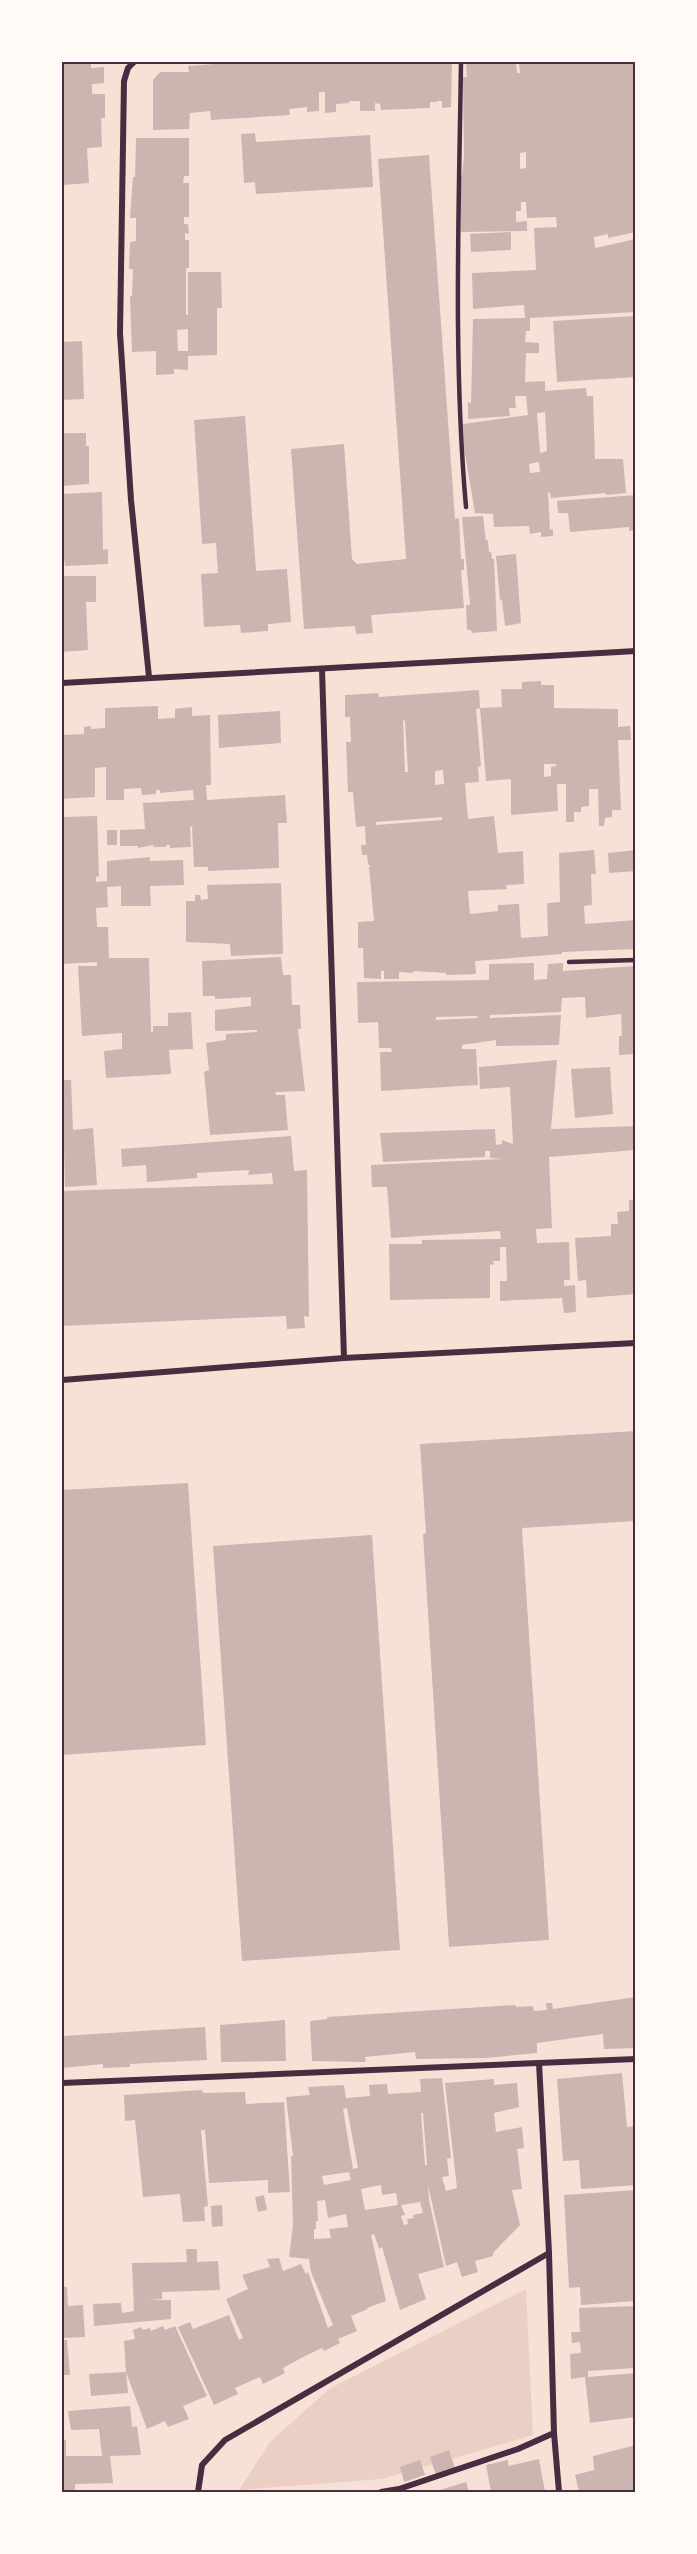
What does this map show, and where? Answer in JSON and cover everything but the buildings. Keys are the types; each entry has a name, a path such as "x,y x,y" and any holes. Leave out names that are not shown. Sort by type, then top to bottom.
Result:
{"street":[{"path":"134,62 128,68 124,81 120,333 131,501 149,677"},
{"path":"62,683 636,651"},
{"path":"322,669 344,1358"},
{"path":"62,1380 344,1358 636,1343"},
{"path":"62,2083 636,2059"},
{"path":"539,2063 549,2253 554,2433 559,2493"},
{"path":"198,2493 202,2465 225,2440 549,2253"},
{"path":"381,2493 507,2452 554,2433"}],"lane":[{"path":"461,62 458,239 461,454 466,507"},
{"path":"569,962 636,960"}],"shaded area":[{"path":"526,2289 533,2435 382,2479 239,2490 270,2442 329,2389"}]}
